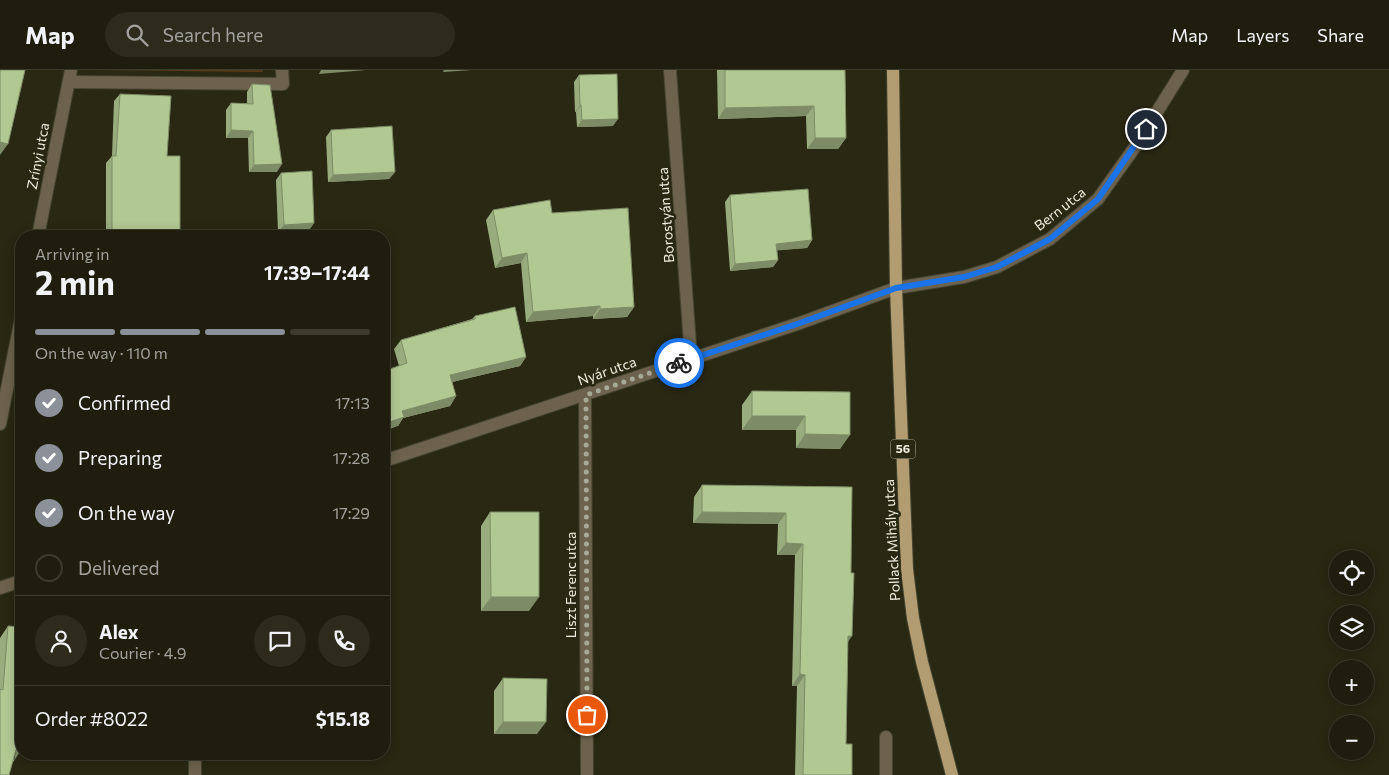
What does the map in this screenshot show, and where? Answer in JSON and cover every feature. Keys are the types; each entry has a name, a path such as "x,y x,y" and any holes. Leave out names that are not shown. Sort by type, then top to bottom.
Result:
{"main road":[{"name":"Pollack Mihály utca","path":"893,70 896,288 907,569 913,618 922,662 952,775"}],"street":[{"name":"Zrínyi utca","path":"39,230 70,76 283,84 282,70"},
{"name":"Borostyán utca","path":"670,70 692,358"},
{"name":"Bern utca","path":"896,288 964,277 997,267 1050,239 1098,199 1137,144 1183,70"},
{"name":"Nyár utca","path":"390,459 800,323 896,288"},
{"path":"0,424 15,348"},
{"name":"Liszt Ferenc utca","path":"586,395 587,775"},
{"path":"0,588 15,583"},
{"path":"886,737 886,775"},
{"path":"195,760 195,775"}],"shaded area":[{"path":"95,70 263,70 263,72"}],"building":[{"path":"0,70 25,70 8,144 0,142"},
{"path":"725,70 845,70 846,138 815,138 814,106 725,108"},
{"path":"617,74 618,119 582,120 579,75"},
{"path":"252,84 270,85 282,164 254,165 253,131 231,130 231,103 253,104"},
{"path":"120,94 171,96 167,156 180,156 180,230 112,230 112,156 116,156"},
{"path":"392,126 395,172 333,175 331,130"},
{"path":"312,171 314,223 284,225 281,173"},
{"path":"808,189 812,240 776,244 778,260 735,264 730,195"},
{"path":"550,200 552,213 628,208 634,307 600,309 600,306 533,312 527,253 502,258 493,210"},
{"path":"515,307 526,357 450,375 456,396 402,411 404,417 390,422 390,369 407,363 401,340 475,319 475,316"},
{"path":"752,391 850,392 850,435 805,434 805,416 752,416"},
{"path":"702,485 852,487 851,573 854,573 852,636 848,636 846,744 852,744 852,775 803,775 805,675 800,674 803,544 786,543 786,513 702,512"},
{"path":"490,512 539,512 539,597 491,597"},
{"path":"8,626 15,627 15,753 9,775 0,775 0,689 3,690"},
{"path":"503,678 547,679 546,722 503,722"}],"way so far":[{"path":"587,715 586,395 679,363"}],"route":[{"path":"679,363 800,323 896,288 964,277 997,267 1050,239 1098,199 1146,129"}]}
